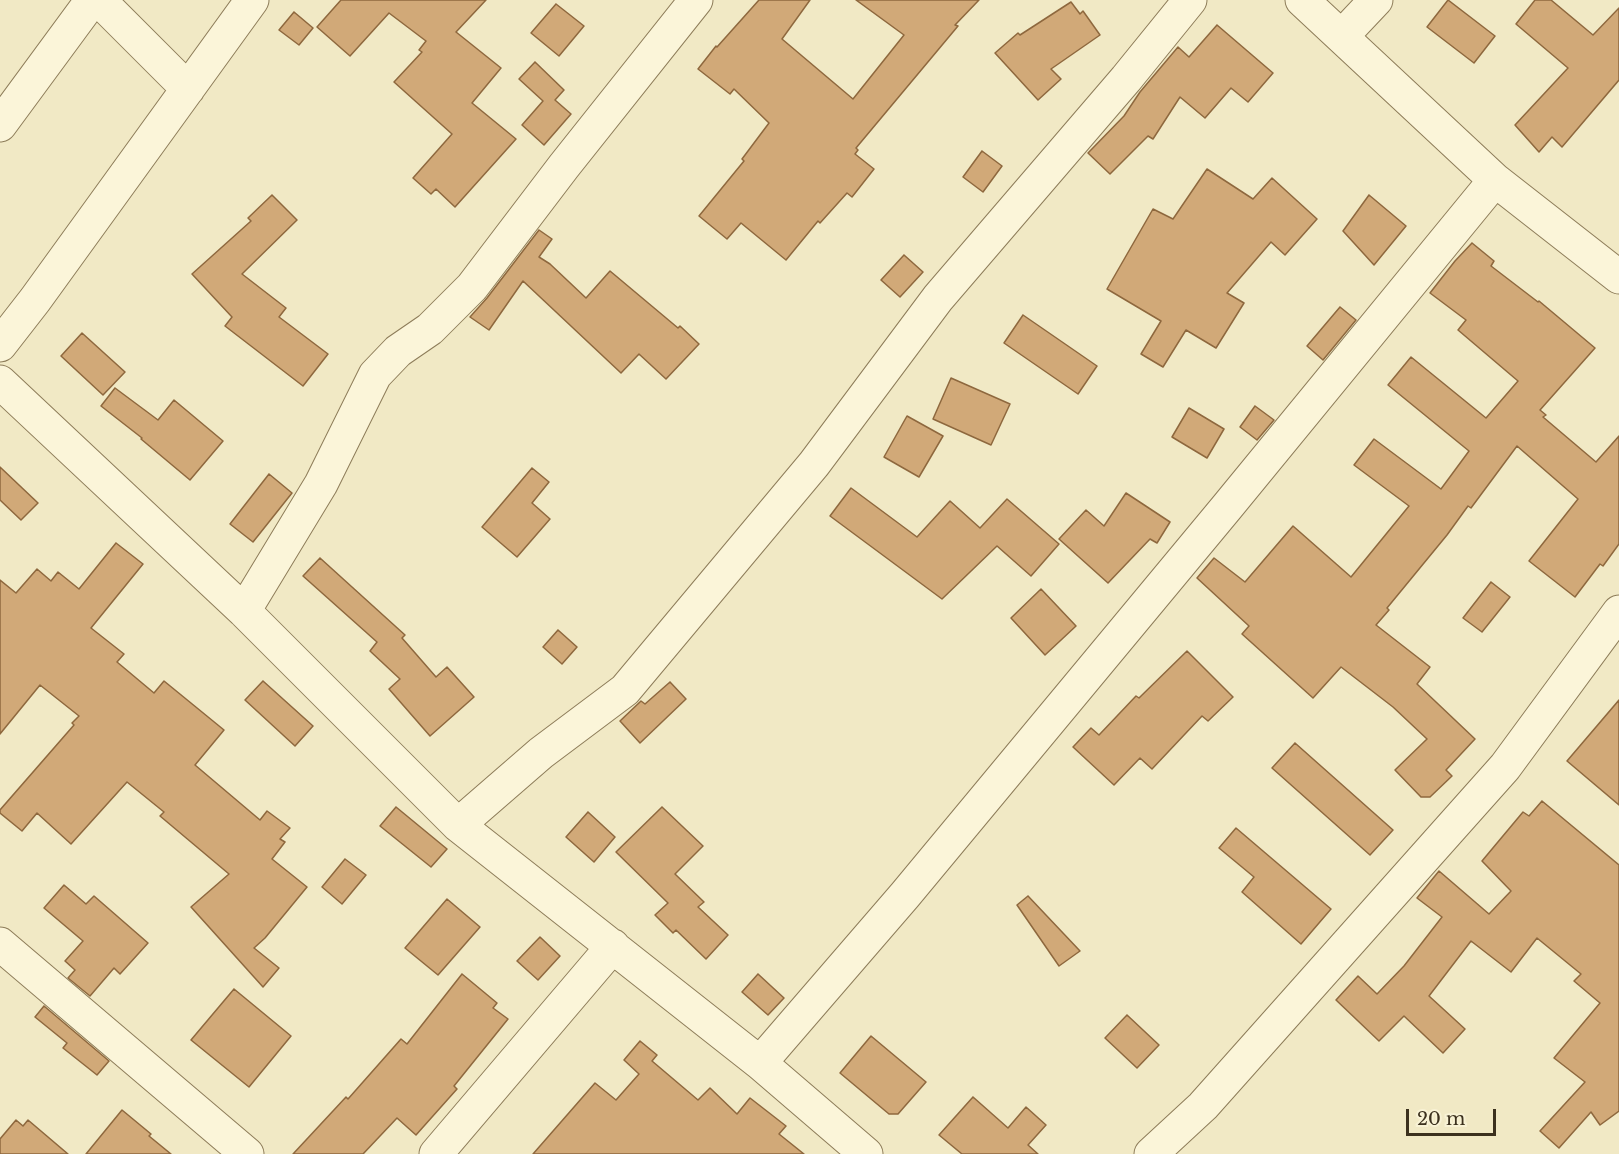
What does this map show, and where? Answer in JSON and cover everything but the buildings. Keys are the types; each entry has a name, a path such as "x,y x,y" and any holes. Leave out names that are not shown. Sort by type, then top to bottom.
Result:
{"street":[{"path":"0,125 92,0"},
{"path":"99,0 189,89"},
{"path":"0,345 252,0"},
{"path":"244,611 321,484 375,375 398,351 430,329 472,287 564,166 696,0"},
{"path":"458,825 541,753 625,690 814,464 938,298 1126,80 1190,0"},
{"path":"1302,0 1495,180 1618,276"},
{"path":"1342,36 1376,0"},
{"path":"760,1063 905,895 1495,180"},
{"path":"0,382 244,611 458,825 760,1063 866,1154"},
{"path":"1151,1154 1203,1106 1505,767 1619,612"},
{"path":"0,944 247,1154"},
{"path":"436,1154 613,946"}]}
